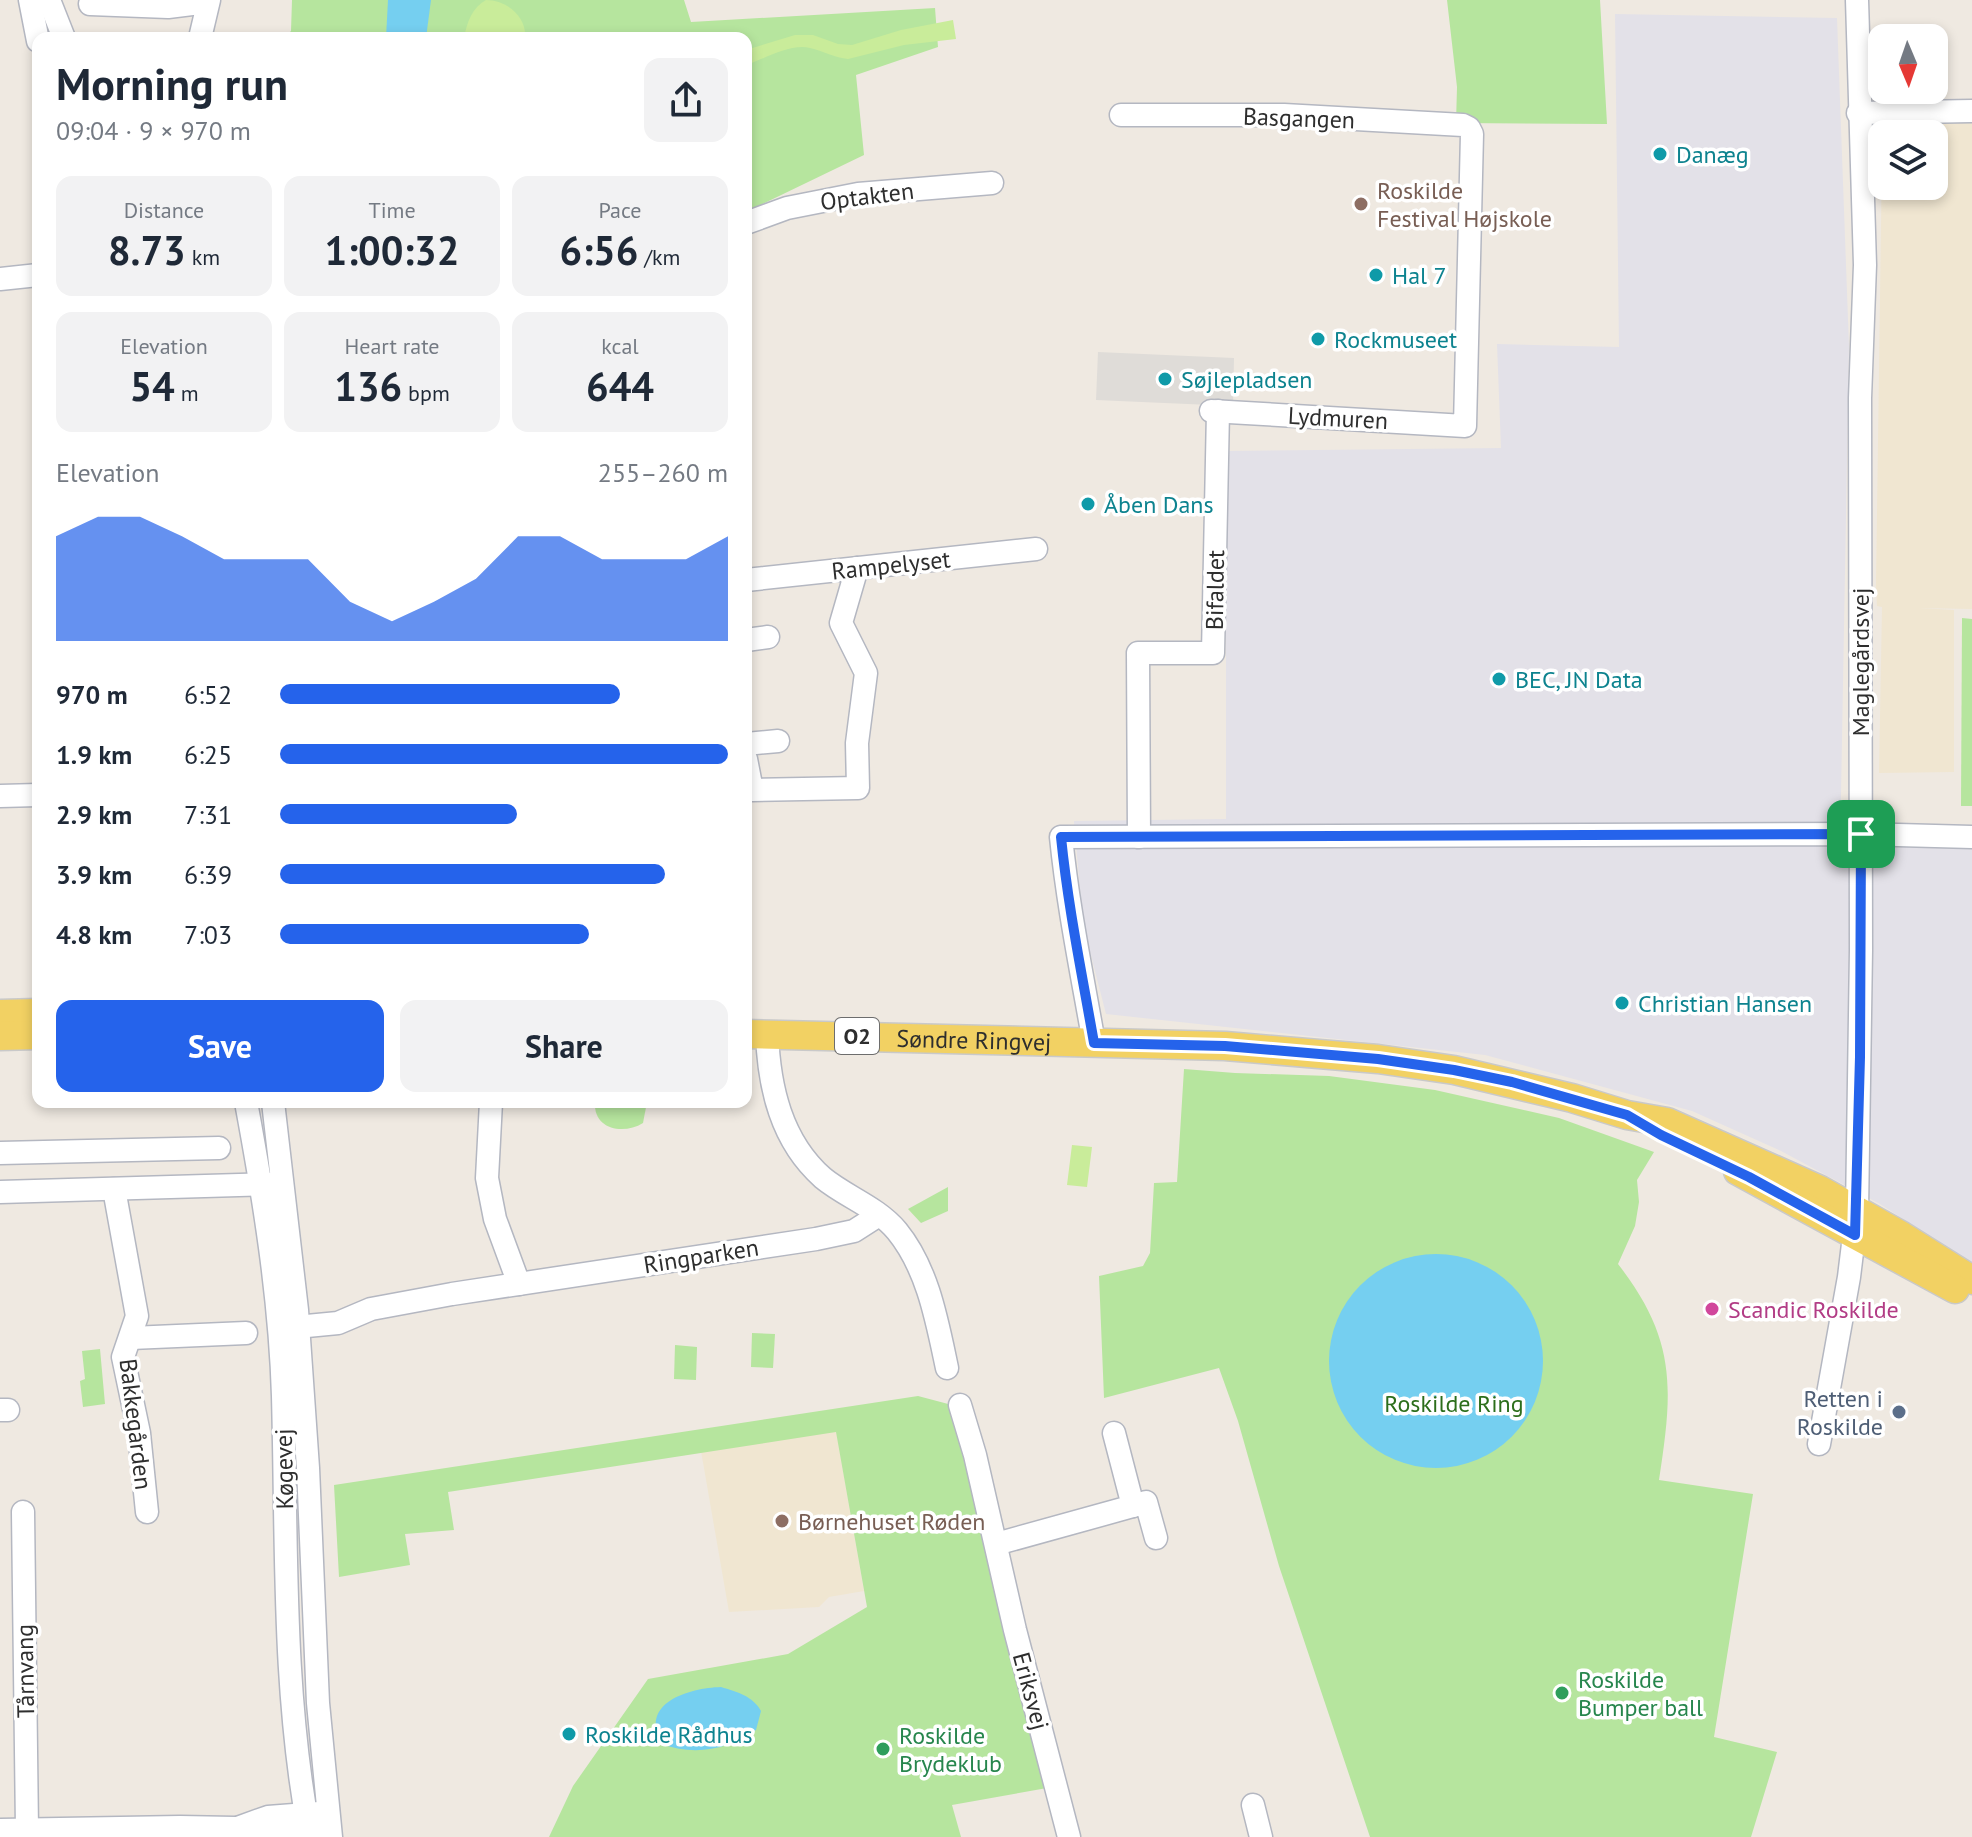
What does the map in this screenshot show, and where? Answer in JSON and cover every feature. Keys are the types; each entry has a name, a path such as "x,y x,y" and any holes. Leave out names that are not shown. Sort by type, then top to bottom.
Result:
{"main road":[{"path":"0,1014 32,1013"},
{"name":"Søndre Ringvej","path":"756,1034 1225,1046 1393,1061 1454,1070 1512,1082 1627,1115 1661,1135 1856,1223 1972,1280"},
{"path":"0,1036 32,1035"},
{"name":"Søndre Ringvej","path":"1856,1223 1972,1299"}],"street":[{"path":"30,0 37,32"},
{"path":"49,0 63,32"},
{"path":"61,0 65,32"},
{"name":"Maglegårdsvej","path":"1819,1444 1856,1223 1861,834 1860,398 1865,265 1862,135 1858,113 1857,0"},
{"path":"90,4 134,3 168,7 208,1 201,32"},
{"path":"1858,113 1972,111"},
{"name":"Basgangen","path":"1121,115 1284,115 1463,125 1469,128 1472,134 1465,426"},
{"name":"Optakten","path":"752,221 787,208 858,194 992,183"},
{"path":"0,279 32,276"},
{"name":"Lydmuren","path":"1214,411 1465,426"},
{"name":"Bifaldet","path":"1139,837 1138,653 1213,653 1214,411"},
{"name":"Rampelyset","path":"752,579 1036,549"},
{"path":"752,790 858,788 857,743 866,673 841,623 857,568"},
{"path":"752,743 778,741"},
{"path":"0,796 32,795"},
{"path":"1094,1043 1084,979 1074,941 1061,837 1861,834 1972,837"},
{"path":"756,1034 785,1127 823,1178 895,1229 922,1273 947,1368"},
{"name":"Køgevej","path":"248,1108 272,1184"},
{"name":"Køgevej","path":"273,1108 272,1184 308,1468 318,1703 319,1827"},
{"path":"491,1108 487,1178 495,1219 519,1284"},
{"path":"189,1148 190,1187"},
{"path":"0,1153 219,1148"},
{"path":"0,1192 272,1184"},
{"name":"Bakkegården","path":"114,1189 137,1316 123,1357 139,1433 147,1512"},
{"name":"Ringparken","path":"288,1328 338,1323 371,1309 519,1284 816,1239 854,1231 879,1215"},
{"name":"Bakkegården","path":"131,1338 246,1333"},
{"name":"Eriksvej","path":"960,1405 1069,1837"},
{"path":"1114,1433 1133,1506"},
{"path":"996,1544 1146,1502 1156,1538"},
{"name":"Tårnvang","path":"23,1512 27,1830"},
{"path":"1253,1805 1261,1837"},
{"path":"0,1830 235,1828 268,1817 319,1827"}],"shaded area":[{"path":"1615,14 1837,18 1849,347 1840,851 1889,846 1972,848 1972,1264 1880,1204 1781,1151 1692,1111 1485,1055 1106,1014 1083,924 1074,821 1226,819 1226,451 1501,448 1497,344 1619,347"},
{"path":"1972,114 1972,609 1918,608 1954,610 1954,772 1879,773 1882,607 1877,606 1876,586 1881,200 1948,200 1948,120 1883,120 1883,116"},
{"name":"Søjlepladsen","path":"1098,352 1234,358 1233,406 1096,400"},
{"name":"Børnehuset Røden","path":"836,1431 864,1591 829,1597 819,1607 729,1612 701,1451"}],"green space":[{"path":"292,0 684,0 691,22 935,8 938,47 856,75 864,155 752,209 752,32 291,31"},
{"path":"486,0 508,6 523,23 525,32 466,32 477,7"},
{"path":"1447,0 1600,0 1607,124 1456,123 1457,87"},
{"path":"953,20 956,39 904,45 848,59 803,47 778,52 752,63 752,48 795,35 813,35 838,44 852,45 901,30"},
{"path":"1962,618 1972,619 1972,806 1961,806"},
{"name":"Roskilde Ring","path":"1184,1069 1329,1076 1435,1090 1559,1118 1654,1152 1637,1180 1639,1202 1635,1226 1618,1264 1651,1317 1666,1366 1667,1419 1659,1480 1753,1494 1714,1737 1777,1752 1751,1837 1370,1837 1279,1566 1238,1421 1219,1368 1104,1398 1099,1276 1143,1266 1150,1253 1154,1183 1177,1182"},
{"path":"596,1108 646,1108 643,1123 627,1129 611,1128 604,1124"},
{"path":"1072,1145 1092,1147 1087,1187 1067,1185"},
{"path":"948,1187 948,1211 921,1223 908,1209"},
{"path":"752,1333 775,1334 773,1368 751,1367"},
{"path":"675,1345 697,1347 696,1380 674,1379"},
{"path":"100,1349 105,1404 83,1407 80,1381 85,1379 82,1351"},
{"path":"918,1396 952,1405 1047,1788 952,1805 961,1837 549,1837 573,1786 648,1679 788,1654 867,1607 836,1432 448,1492 454,1530 405,1534 410,1565 339,1577 334,1485"}],"water":[{"path":"388,0 431,0 427,32 386,32"},
{"path":"1436,1254 1477,1262 1512,1285 1535,1320 1543,1361 1535,1402 1512,1437 1477,1460 1436,1468 1395,1460 1360,1437 1337,1402 1329,1361 1337,1320 1360,1285 1395,1262"},
{"path":"721,1687 744,1695 758,1706 761,1711 756,1730 734,1742 710,1749 686,1750 662,1744 656,1730 657,1718 670,1700 695,1691"}],"place":[{"name":"Danæg","path":"1660,154"},
{"name":"Roskilde Festival Højskole","path":"1361,204"},
{"name":"Hal 7","path":"1376,275"},
{"name":"Rockmuseet","path":"1318,339"},
{"name":"Søjlepladsen","path":"1165,379"},
{"name":"Åben Dans","path":"1088,504"},
{"name":"BEC, JN Data","path":"1499,679"},
{"name":"Christian Hansen","path":"1622,1003"},
{"name":"Scandic Roskilde","path":"1712,1309"},
{"name":"Retten i Roskilde","path":"1899,1412"},
{"name":"Børnehuset Røden","path":"782,1521"},
{"name":"Roskilde Bumper ball","path":"1562,1693"},
{"name":"Roskilde Rådhus","path":"569,1734"},
{"name":"Roskilde Brydeklub","path":"883,1749"}],"route":[{"path":"1861,834 1855,1235 1627,1115 1512,1082 1378,1059 1225,1046 1094,1043 1084,979 1074,941 1061,837 1404,837 1861,834"}]}
